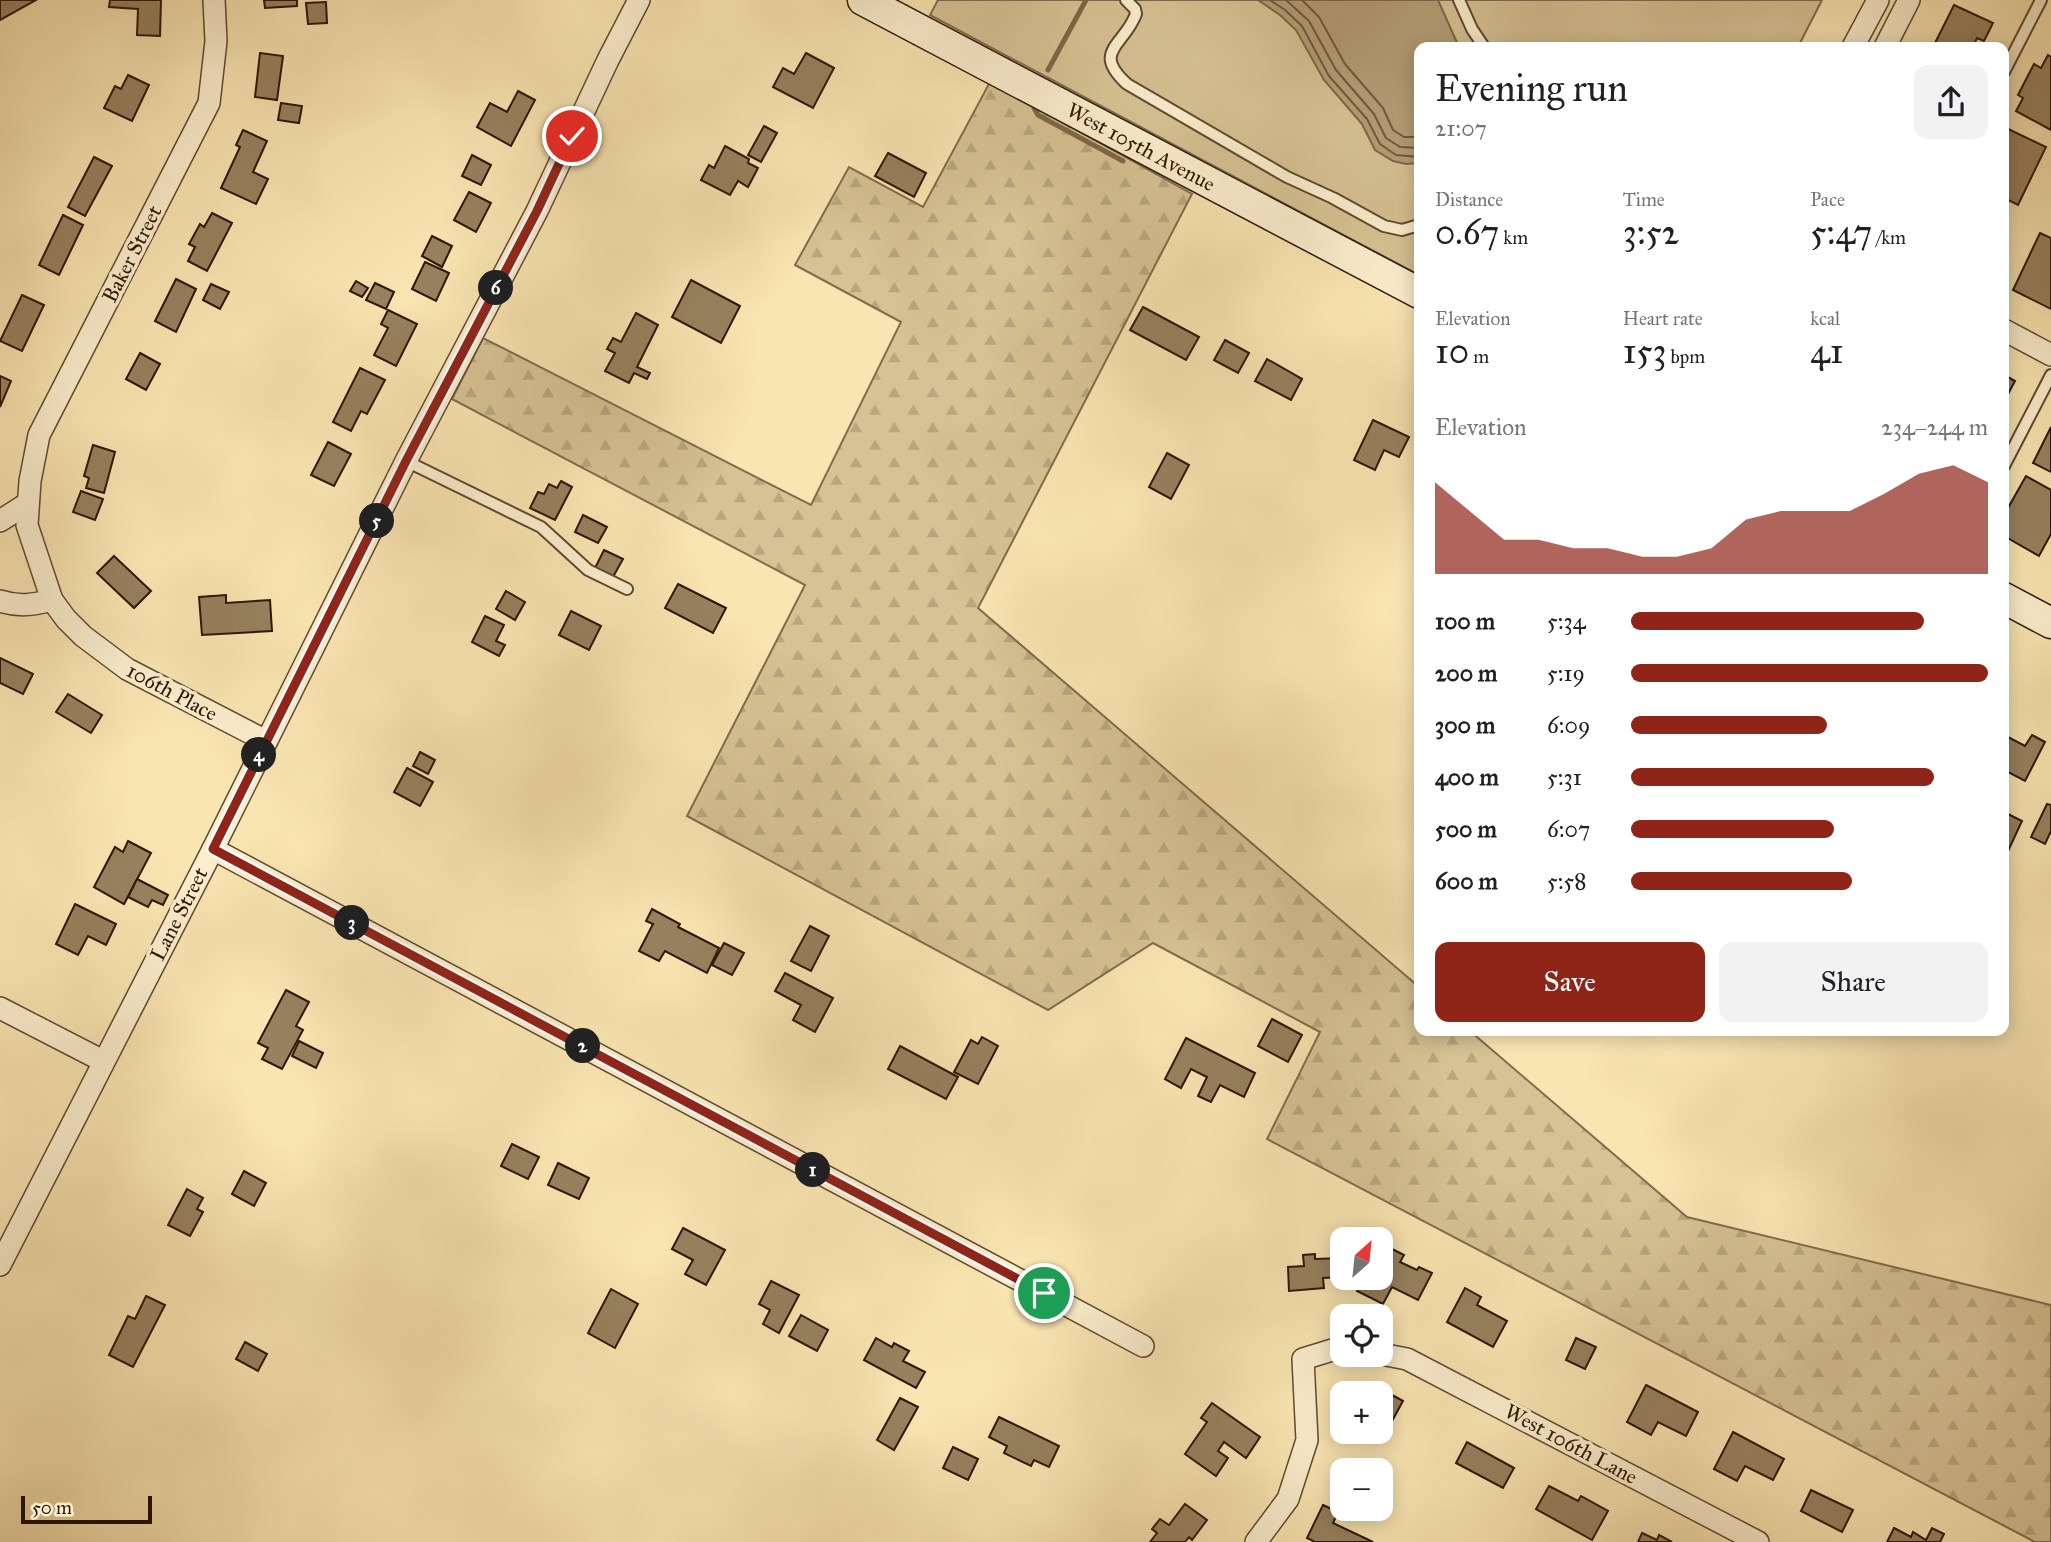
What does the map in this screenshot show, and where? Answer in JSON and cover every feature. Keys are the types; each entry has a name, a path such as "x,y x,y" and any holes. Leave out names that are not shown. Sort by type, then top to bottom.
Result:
{"street":[{"name":"Baker Street","path":"83,636 52,600 27,525 30,481 39,435 209,103 216,41 214,0"},
{"name":"Lane Street","path":"0,1265 213,849 406,461 537,211 639,0"},
{"name":"West 105th Avenue","path":"863,0 1414,290"},
{"path":"1856,42 1878,0"},
{"path":"1888,42 1909,0"},
{"path":"2009,333 2051,355"},
{"path":"0,521 28,503"},
{"path":"0,601 14,605 33,605 52,600"},
{"path":"2009,601 2051,623"},
{"name":"106th Place","path":"83,636 127,669 266,741"},
{"path":"213,849 1143,1346"},
{"path":"0,1008 103,1061"},
{"path":"1256,1542 1288,1499 1307,1440 1303,1359 1330,1351"},
{"name":"West 106th Lane","path":"1393,1356 1407,1359 1758,1542"}],"lane":[{"path":"1126,0 1136,14 1110,52 1110,62 1117,75 1127,84 1287,177 1384,226 1402,230 1414,226"},
{"path":"1459,0 1481,42"},
{"path":"2009,62 2040,0"},
{"path":"2009,456 2051,375"},
{"path":"406,461 541,527 588,570 627,589"}],"green space":[{"path":"938,0 1822,0 1801,42 1414,42 1414,272 930,15"},
{"path":"990,82 1192,194 978,608 1414,983 1414,1036 1476,1036 1687,1217 2051,1305 2051,1542 2035,1542 1267,1139 1320,1032 1153,943 1048,1010 687,816 805,585 452,399 483,338 811,505 901,322 795,265 849,167 923,207"}],"water":[{"path":"1258,0 1438,0 1457,42 1414,42 1414,163 1393,161 1375,150 1362,124 1324,80 1296,30"}],"building":[{"path":"0,0 36,0 0,20"},
{"path":"110,0 161,0 160,36 137,35 138,9 109,7"},
{"path":"264,0 297,0 297,6 265,8"},
{"path":"326,2 327,23 308,24 306,3"},
{"path":"1954,5 1993,23 1984,41 1977,38 1975,42 1936,42"},
{"path":"260,53 283,56 277,100 255,97"},
{"path":"806,53 834,68 813,108 773,87 783,68 794,74"},
{"path":"2048,55 2051,57 2051,130 2016,111 2023,98 2018,95 2034,64 2041,68"},
{"path":"128,75 149,85 132,121 104,108 115,86 121,89"},
{"path":"518,91 535,100 511,146 477,127 490,103 507,112"},
{"path":"281,103 302,106 299,123 278,120"},
{"path":"764,126 777,133 761,162 748,155"},
{"path":"2009,129 2046,147 2018,205 2009,200"},
{"path":"243,130 267,141 253,172 268,179 256,204 221,188 240,147 236,145"},
{"path":"725,146 749,159 748,163 758,168 748,187 738,181 730,195 701,180 709,165 714,168"},
{"path":"888,153 926,173 914,197 875,176"},
{"path":"472,155 491,165 481,185 462,176"},
{"path":"94,157 112,166 85,216 68,207"},
{"path":"469,192 491,203 476,232 454,220"},
{"path":"212,213 232,223 207,271 188,261 195,247 189,244 200,224 204,227"},
{"path":"63,215 83,225 59,275 39,265"},
{"path":"2040,233 2051,238 2051,309 2013,290"},
{"path":"432,236 452,246 442,267 422,256"},
{"path":"425,262 449,273 436,301 412,289"},
{"path":"176,279 196,289 176,332 155,321"},
{"path":"691,280 740,306 721,343 672,317"},
{"path":"356,281 368,288 362,297 350,291"},
{"path":"375,283 394,292 386,309 366,300"},
{"path":"211,284 229,292 220,309 203,300"},
{"path":"22,295 44,305 22,351 0,341"},
{"path":"1143,307 1199,337 1186,360 1130,330"},
{"path":"388,310 417,324 396,366 374,355 388,328 381,324"},
{"path":"636,313 658,325 637,367 650,373 647,379 634,373 629,383 605,371 615,353 607,349 613,338 621,342"},
{"path":"1225,340 1249,353 1238,373 1214,360"},
{"path":"140,353 160,364 146,390 126,379"},
{"path":"1267,359 1302,379 1291,400 1255,381"},
{"path":"360,368 385,380 367,414 361,411 351,431 333,422"},
{"path":"0,376 11,381 0,407"},
{"path":"2009,378 2015,381 2009,392"},
{"path":"1373,420 1409,437 1399,457 1384,450 1375,470 1354,460"},
{"path":"2051,427 2051,472 2033,463"},
{"path":"328,442 351,454 334,486 311,475"},
{"path":"93,445 115,452 104,493 86,488 89,478 84,476"},
{"path":"1167,453 1189,465 1171,499 1149,487"},
{"path":"2026,476 2051,490 2051,534 2039,556 2009,539 2009,506"},
{"path":"561,481 572,487 555,520 530,508 538,492 544,494 549,484 557,488"},
{"path":"81,491 103,499 95,520 73,512"},
{"path":"583,515 607,527 598,543 575,532"},
{"path":"604,550 623,559 613,577 595,568"},
{"path":"114,556 151,591 134,608 97,573"},
{"path":"678,584 726,608 713,633 665,608"},
{"path":"506,591 525,602 515,620 496,609"},
{"path":"226,595 226,603 270,600 272,631 202,635 199,597"},
{"path":"571,611 601,626 589,650 559,635"},
{"path":"485,616 504,625 496,641 505,645 499,656 472,642"},
{"path":"0,658 33,674 23,694 0,683"},
{"path":"68,694 102,715 91,733 56,712"},
{"path":"2032,735 2045,742 2025,781 2009,773 2009,738 2025,746"},
{"path":"420,752 435,760 428,774 413,766"},
{"path":"407,768 433,782 420,806 394,792"},
{"path":"2047,804 2051,805 2051,831 2045,844 2031,837"},
{"path":"2009,814 2022,821 2009,849"},
{"path":"128,841 151,853 124,904 94,887 115,847 123,852"},
{"path":"137,879 168,895 163,905 152,900 148,907 128,897"},
{"path":"75,904 116,924 106,945 88,936 78,955 56,944"},
{"path":"652,909 680,924 678,927 719,948 707,973 665,951 659,961 639,951 653,924 646,921"},
{"path":"810,926 829,936 811,971 791,961"},
{"path":"724,943 744,953 732,975 712,965"},
{"path":"785,973 833,998 815,1032 793,1020 801,1005 775,991"},
{"path":"286,990 309,1002 296,1026 303,1030 282,1069 262,1059 268,1048 258,1043"},
{"path":"1272,1019 1302,1035 1288,1062 1258,1046"},
{"path":"982,1037 998,1046 978,1084 954,1072 971,1040 978,1044"},
{"path":"1186,1038 1255,1073 1244,1097 1220,1085 1211,1102 1198,1096 1207,1077 1191,1069 1181,1088 1165,1079"},
{"path":"299,1041 323,1053 316,1068 292,1056"},
{"path":"900,1046 958,1077 946,1099 888,1069"},
{"path":"512,1144 539,1157 528,1179 501,1166"},
{"path":"558,1163 589,1178 579,1199 548,1185"},
{"path":"244,1171 266,1183 254,1206 232,1194"},
{"path":"187,1189 203,1198 197,1209 203,1212 190,1236 168,1225"},
{"path":"683,1228 725,1250 706,1285 685,1274 693,1260 672,1249"},
{"path":"1393,1250 1404,1255 1400,1262 1432,1273 1418,1300 1393,1288"},
{"path":"1315,1254 1315,1259 1330,1258 1330,1278 1323,1278 1324,1288 1289,1291 1288,1267 1304,1266 1303,1255"},
{"path":"771,1281 799,1295 779,1333 763,1324 770,1310 759,1304"},
{"path":"1465,1288 1481,1297 1477,1305 1507,1321 1493,1347 1447,1322"},
{"path":"611,1289 638,1304 615,1348 588,1333"},
{"path":"1357,1290 1390,1290 1383,1304"},
{"path":"146,1296 165,1305 133,1367 109,1355 128,1316 135,1319"},
{"path":"801,1315 828,1330 817,1351 789,1336"},
{"path":"876,1338 892,1347 894,1343 909,1351 903,1361 925,1372 916,1388 864,1360"},
{"path":"1576,1338 1596,1347 1585,1369 1566,1360"},
{"path":"245,1342 267,1354 258,1371 236,1359"},
{"path":"1646,1385 1698,1412 1686,1436 1658,1422 1651,1435 1627,1422"},
{"path":"1393,1396 1403,1401 1393,1419"},
{"path":"900,1398 918,1407 894,1450 877,1440"},
{"path":"1212,1403 1260,1437 1246,1458 1224,1442 1218,1451 1228,1458 1216,1476 1185,1454 1207,1422 1201,1418"},
{"path":"999,1417 1059,1446 1049,1467 1034,1460 1031,1466 1004,1453 1007,1446 989,1437"},
{"path":"1733,1432 1784,1459 1773,1480 1745,1466 1737,1481 1714,1469"},
{"path":"1467,1442 1514,1468 1503,1488 1456,1463"},
{"path":"953,1447 978,1459 968,1480 943,1468"},
{"path":"1549,1486 1578,1501 1581,1496 1608,1511 1592,1540 1536,1509"},
{"path":"1811,1490 1853,1510 1842,1532 1801,1511"},
{"path":"1185,1504 1207,1520 1192,1540 1189,1537 1185,1542 1150,1542 1157,1533 1152,1529 1160,1519 1169,1525"},
{"path":"1323,1505 1330,1508 1330,1521 1373,1542 1315,1542 1307,1538"},
{"path":"1894,1528 1911,1537 1913,1532 1926,1540 1932,1528 1944,1534 1940,1542 1887,1542"},
{"path":"1642,1533 1657,1540 1659,1535 1672,1542 1638,1542"}],"waterway":[{"path":"1048,70 1086,0"},
{"path":"1034,108 1038,115 1123,161"}],"route":[{"path":"572,136 537,211 406,461 213,849 1044,1293"}]}
